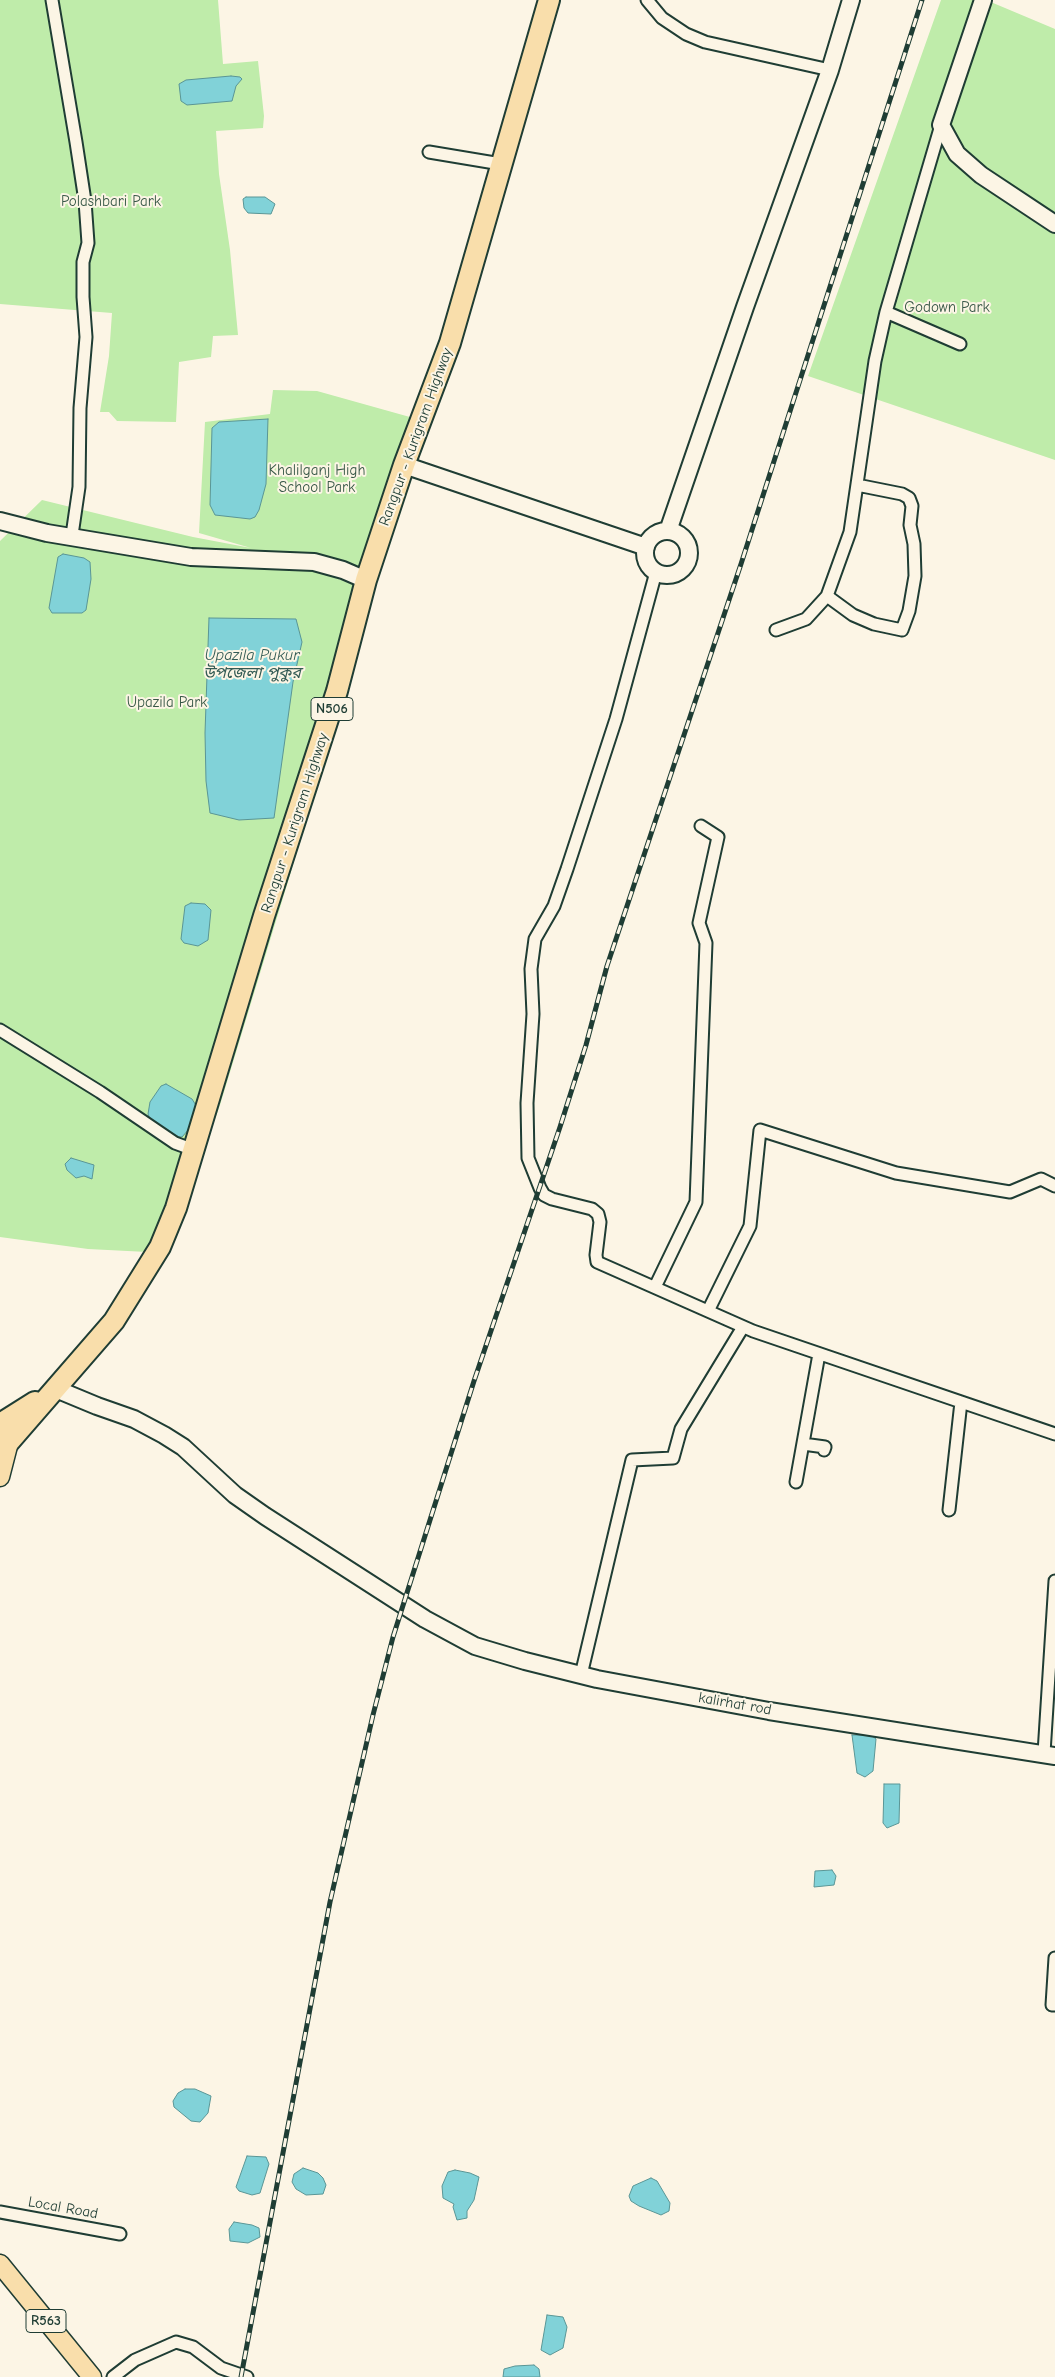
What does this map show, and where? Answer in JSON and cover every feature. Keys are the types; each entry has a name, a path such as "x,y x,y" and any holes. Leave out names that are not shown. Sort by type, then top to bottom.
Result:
{"highway":[{"name":"Rangpur - Kurigram Highway","path":"56,1388 114,1321 160,1247 169,1223 194,1150 259,935 337,691 366,580 404,465 450,342 549,0"},
{"name":"N506","path":"3,1434 56,1388"}],"main road":[{"path":"0,1477 3,1434"},
{"name":"R563","path":"0,2264 92,2377"}],"street":[{"path":"52,0 78,152 88,243 83,262 86,337 80,408 79,487 72,535"},
{"path":"647,0 662,18 686,34 706,42 830,70"},
{"path":"668,531 745,307 830,70 852,0"},
{"path":"776,630 806,619 827,596 850,532 876,361 886,312 941,125 983,0"},
{"path":"941,125 957,154 981,176 1055,224"},
{"path":"429,152 501,164"},
{"path":"886,312 960,344"},
{"path":"404,465 646,547"},
{"path":"827,596 853,615 874,624 902,630 909,611 915,576 914,544 910,525 912,506 908,498 902,494 857,484"},
{"path":"0,521 47,533 72,535 191,557 314,562 343,570 366,580"},
{"path":"668,531 675,532 686,542 689,548 687,563 677,573 670,575 656,572 647,561 646,547 655,535 668,531"},
{"path":"656,572 616,719 570,860 554,906 536,938 531,969 533,1014 527,1103 528,1158 544,1196 572,1206 592,1209 598,1214 600,1222 596,1255 597,1262 743,1327 1055,1434"},
{"path":"655,1287 696,1202 706,943 699,923 718,837 700,826"},
{"path":"0,1030 100,1092 175,1143 194,1150"},
{"path":"708,1311 750,1226 760,1130 896,1173 1010,1192 1041,1179 1055,1186"},
{"path":"581,1675 632,1460 673,1458 681,1429 743,1327"},
{"path":"796,1482 819,1354"},
{"name":"kalirhat rod","path":"56,1388 97,1406 134,1419 164,1434 183,1447 235,1495 425,1620 454,1637 496,1653 581,1675 769,1711 1050,1755"},
{"path":"949,1510 960,1402"},
{"path":"803,1444 825,1447 824,1450"},
{"path":"1050,1755 1054,1583"},
{"path":"1055,1958 1052,2005 1055,2005"},
{"name":"Local Road","path":"0,2212 120,2234"},
{"path":"113,2377 135,2360 176,2342 193,2347 221,2368 247,2377"}],"green space":[{"name":"Polashbari Park","path":"0,0 218,0 223,64 258,61 264,116 263,128 216,131 219,174 230,250 238,335 213,336 211,357 179,362 176,422 117,421 109,412 100,412 109,356 112,313 0,304"},
{"name":"Godown Park","path":"941,0 986,0 1055,29 1055,460 808,376"},
{"name":"Upazila Park","path":"273,390 317,391 417,419 374,571 294,561 371,592 345,694 220,1105 167,1253 88,1249 0,1237 0,541 42,500 193,537 251,548 199,533 205,422 270,414"}],"water":[{"path":"231,76 242,79 236,86 232,101 187,105 181,101 179,84 186,80"},
{"path":"246,197 265,197 275,204 271,214 248,213 244,208 243,199"},
{"path":"268,419 266,484 259,510 255,517 250,519 215,515 210,505 212,428 219,422"},
{"path":"63,554 84,558 90,562 91,579 86,610 82,613 52,613 49,608 58,557"},
{"name":"Upazila Pukur উপজেলা পুকুর","path":"209,618 296,619 302,642 293,682 274,818 239,820 210,813 206,781 205,733"},
{"path":"191,903 205,904 211,910 208,940 198,946 184,943 181,939 185,906"},
{"path":"166,1084 192,1099 197,1107 196,1121 182,1137 175,1136 150,1119 148,1114 150,1102 161,1086"},
{"path":"71,1158 94,1165 92,1179 84,1176 76,1178 67,1170 65,1164"},
{"path":"852,1735 871,1735 876,1739 873,1771 865,1777 857,1773"},
{"path":"884,1784 900,1784 899,1823 887,1828 883,1823"},
{"path":"832,1870 836,1876 834,1885 814,1887 815,1871"},
{"path":"185,2089 195,2089 211,2096 208,2113 200,2122 191,2121 174,2107 173,2101 178,2093"},
{"path":"247,2156 266,2157 269,2164 260,2193 252,2195 239,2191 236,2187"},
{"path":"303,2168 318,2173 323,2178 326,2185 323,2194 306,2195 296,2189 292,2182 294,2174"},
{"path":"455,2170 479,2177 474,2200 467,2211 467,2218 457,2220 453,2207 454,2204 443,2198 442,2186 448,2172"},
{"path":"651,2178 657,2181 670,2203 669,2211 661,2215 639,2206 631,2201 629,2196 633,2186"},
{"path":"234,2222 259,2228 260,2237 248,2243 230,2241 229,2229"},
{"path":"547,2315 563,2317 567,2327 563,2348 550,2355 541,2350"},
{"path":"534,2365 539,2369 540,2377 503,2377 504,2369 515,2366"}],"railway":[{"path":"241,2377 330,1902 393,1637 474,1381 560,1127 586,1045 607,966 741,564 922,0"}],"park label":[{"name":"Khalilganj High School Park","path":"317,480"}]}
